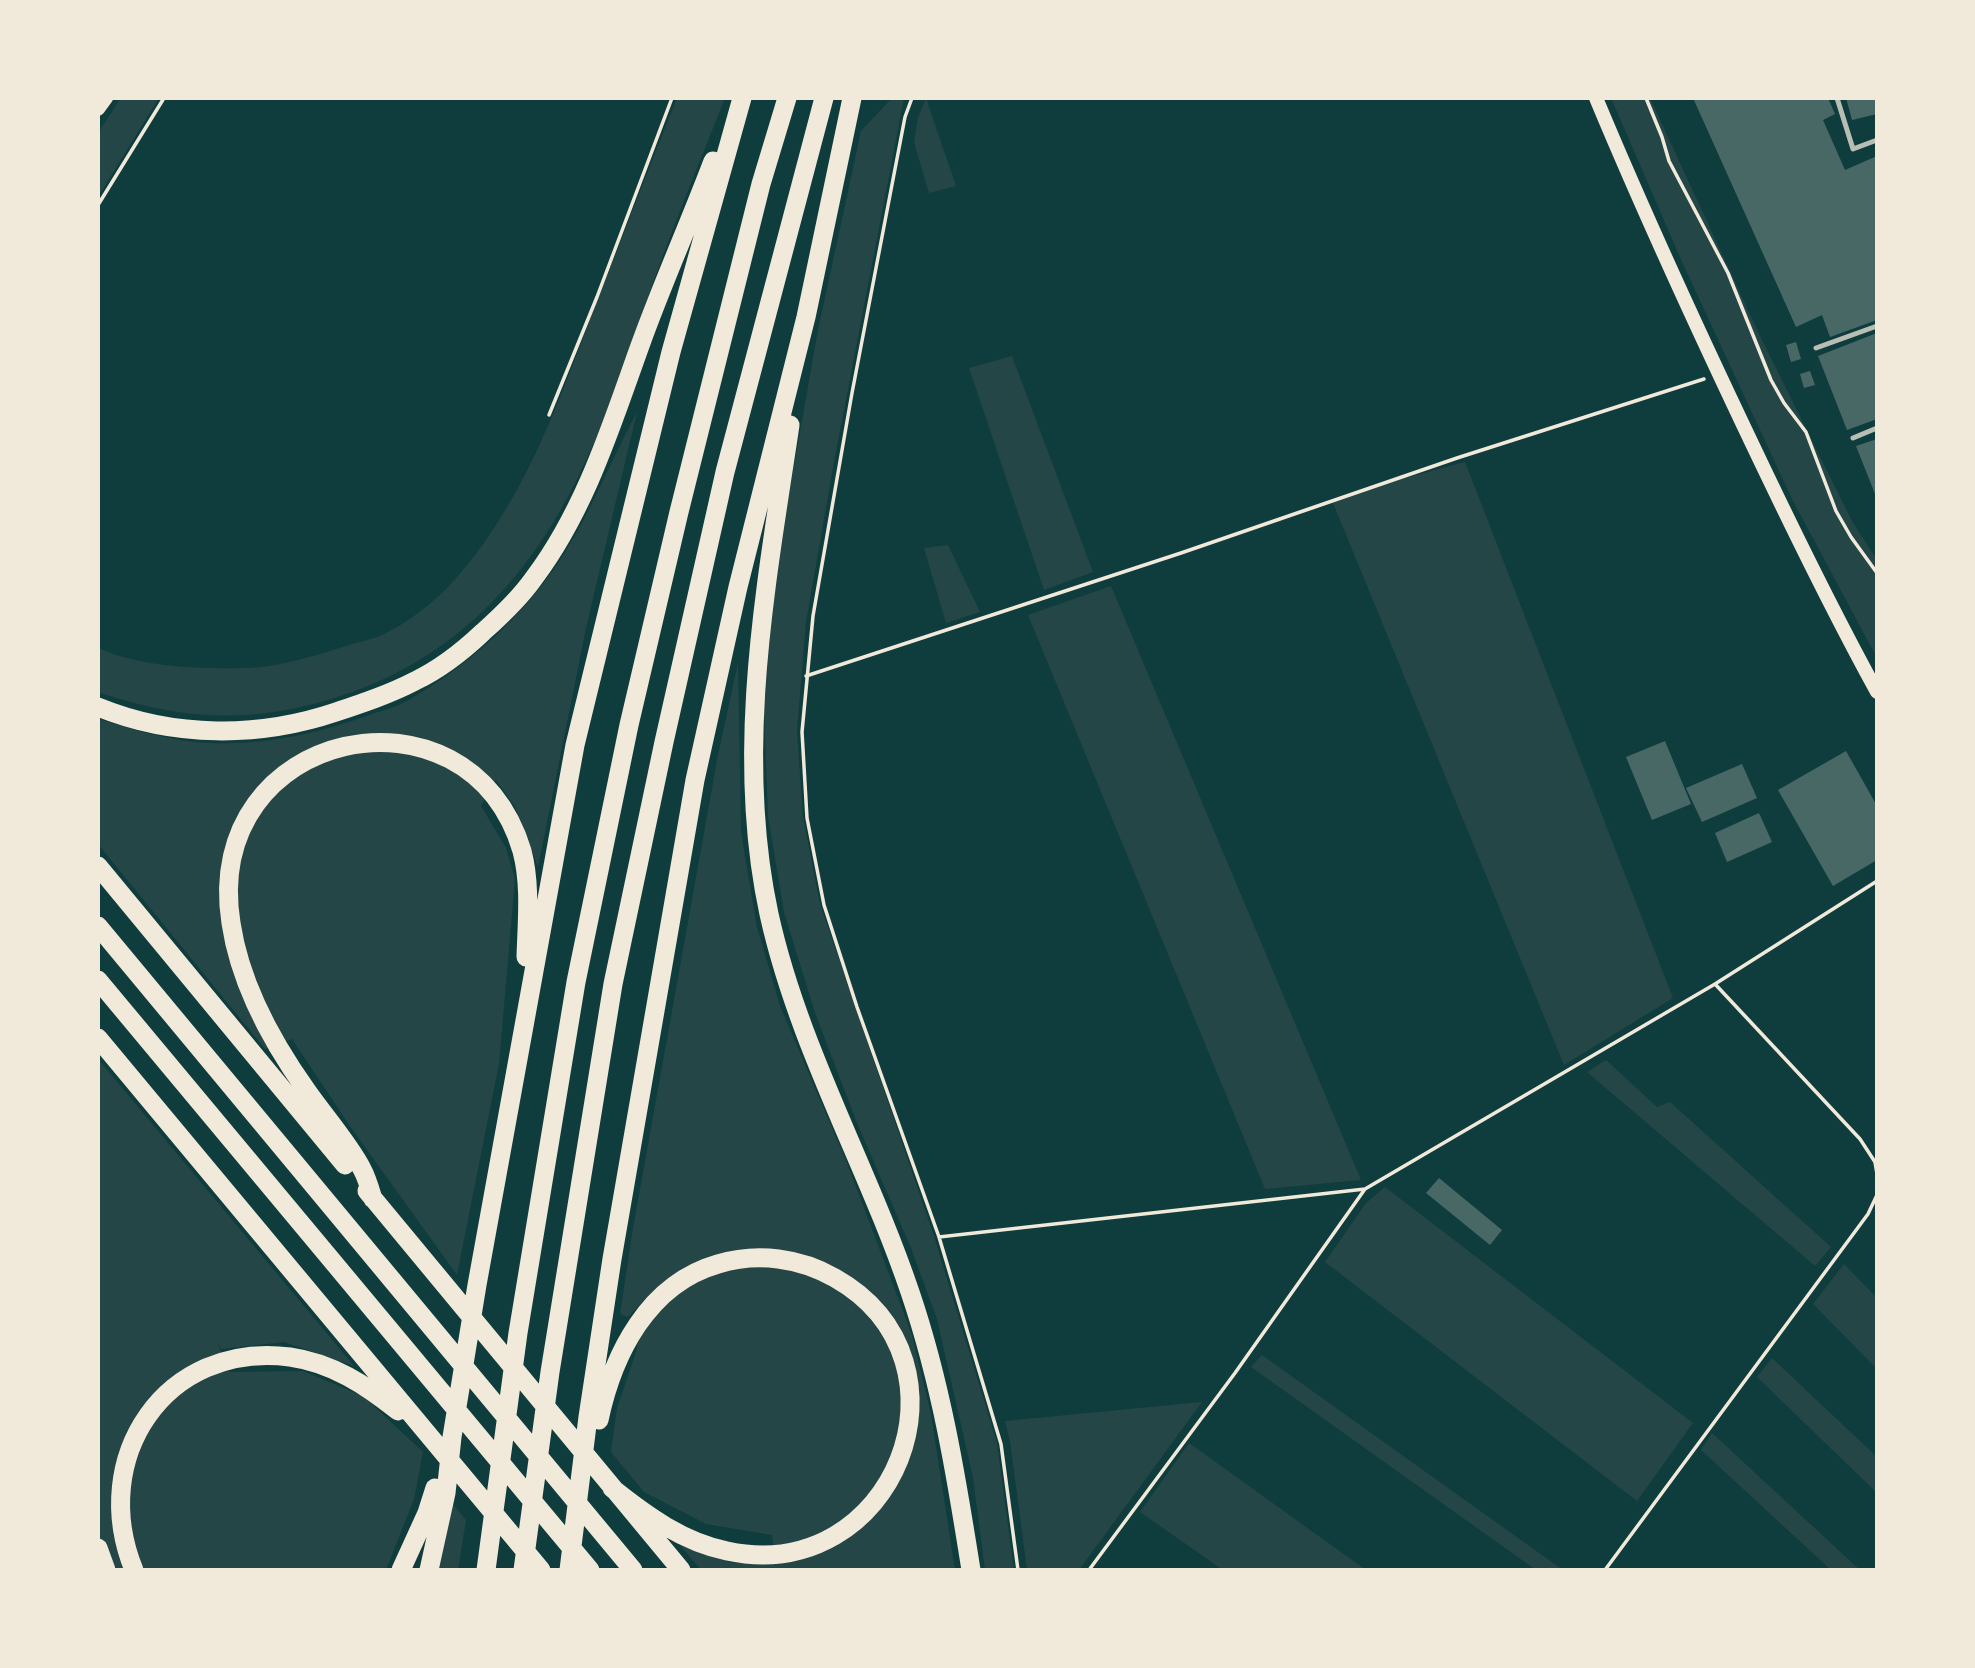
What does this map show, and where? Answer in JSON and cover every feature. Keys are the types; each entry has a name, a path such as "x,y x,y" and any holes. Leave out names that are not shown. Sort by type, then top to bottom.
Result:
{"highway":[{"path":"98,707 114,714 174,728 231,731 278,728 321,717 416,681 461,652 499,617 534,579 566,528 601,452 646,330 740,98"},
{"path":"429,1570 441,1488 444,1440 477,1285 575,745 671,352 740,98"},
{"path":"486,1570 518,1334 576,982 629,725 682,498 761,184 787,98"},
{"path":"523,1570 550,1372 613,984 725,472 824,98"},
{"path":"569,1570 582,1472 593,1422 612,1259 695,780 738,587 806,317 852,98"},
{"path":"806,317 759,636 754,716 755,823 769,914 789,984 812,1054 910,1291 938,1382 954,1459 971,1570"},
{"path":"373,1199 362,1168 305,1088 264,1022 239,962 227,883 231,860 245,820 272,784 308,758 339,747 372,742 416,747 437,755 475,778 491,794 514,831 526,874 527,924 521,1039"},
{"path":"98,866 681,1570"},
{"path":"98,926 633,1570"},
{"path":"98,980 590,1570"},
{"path":"98,1038 444,1440 541,1570"},
{"path":"593,1422 633,1330 646,1312 687,1278 717,1264 738,1259 782,1259 824,1272 843,1283 861,1296 882,1320 906,1370 909,1391 908,1434 893,1476 882,1494 851,1525 813,1546 770,1555 726,1551 705,1545 664,1526 612,1488"},
{"path":"134,1570 126,1550 120,1516 123,1469 130,1450 141,1426 163,1397 193,1374 219,1363 241,1357 266,1356 291,1357 318,1363 350,1376 444,1440"},
{"path":"401,1570 441,1488"},
{"path":"98,1548 106,1570"}],"main road":[{"path":"98,109 106,98"},
{"path":"1596,98 1644,214 1718,374 1839,624 1877,692"}],"lane":[{"path":"1837,98 1853,149 1877,140"},
{"path":"1816,348 1877,326"},
{"path":"1853,438 1877,428"}],"path":[{"path":"98,205 164,98"},
{"path":"549,415 672,98"},
{"path":"912,98 905,117 852,393 813,617 802,732 807,818 824,905 857,1007 939,1237 1002,1444 1018,1570"},
{"path":"1646,98 1669,161 1728,273 1770,380 1806,432 1836,511 1877,573"},
{"path":"806,676 1181,554 1457,458 1718,374"},
{"path":"939,1237 1365,1189 1714,984 1877,881"},
{"path":"1714,984 1860,1139 1875,1161 1877,1174"},
{"path":"1089,1570 1235,1373 1365,1189"},
{"path":"1605,1570 1868,1214 1877,1195"}],"shaded area":[{"path":"121,98 159,98 98,197 98,133"},
{"path":"677,98 725,98 671,234 610,404 578,477 534,552 478,615 447,642 412,665 373,684 300,707 242,715 186,713 98,692 98,648 134,660 172,666 249,668 274,665 382,635 416,615 446,589 494,529 532,462"},
{"path":"892,98 904,98 806,622 797,731 803,817 820,904 933,1233 997,1443 1014,1570 985,1570 973,1478 937,1319 911,1248 857,1123 815,1013 784,912 768,816 764,711 771,622 789,494 818,330 861,131"},
{"path":"926,98 956,186 929,193 914,142 918,118"},
{"path":"1611,98 1650,98 1760,336 1852,521 1877,560 1877,658 1792,499 1683,264"},
{"path":"1012,356 1093,572 1044,590 969,368"},
{"path":"637,412 586,628 538,867 515,807 496,780 481,806 506,848 515,879 499,1064 457,1275 352,1129 292,1039 265,1049 98,844 98,719 154,735 183,740 212,743 253,742 333,727 407,701 465,662 500,632 532,598 560,561 584,520"},
{"path":"1465,462 1673,998 1564,1065 1333,503 1405,478"},
{"path":"948,545 980,612 946,623 924,548"},
{"path":"1111,586 1361,1180 1265,1189 1028,615"},
{"path":"738,663 741,832 757,927 780,1006 847,1163 912,1335 931,1414 955,1570 701,1570 679,1544 729,1562 776,1565 772,1535 706,1524 644,1492 611,1452 617,1408 636,1352 647,1297 628,1317 620,1314 633,1228 718,755"},
{"path":"98,1059 354,1366 284,1342 221,1349 217,1341 229,1372 303,1371 363,1396 423,1452 414,1499 386,1570 98,1570"},
{"path":"1606,1060 1657,1107 1670,1102 1831,1247 1815,1266 1587,1072"},
{"path":"1385,1187 1693,1423 1637,1501 1325,1262 1366,1203"},
{"path":"1844,1264 1877,1298 1877,1369 1813,1304"},
{"path":"1262,1355 1563,1570 1536,1570 1251,1367"},
{"path":"1772,1358 1877,1457 1877,1493 1757,1377"},
{"path":"1202,1402 1079,1570 1027,1570 1005,1421"},
{"path":"1712,1433 1860,1570 1831,1570 1701,1450"},
{"path":"1189,1443 1366,1570 1223,1570 1140,1512"},
{"path":"451,1502 466,1520 458,1570 436,1570"}],"building":[{"path":"1693,98 1828,98 1835,114 1823,120 1845,170 1877,156 1877,320 1830,337 1822,315 1796,327"},
{"path":"1846,98 1877,98 1877,114 1852,120"},
{"path":"1877,333 1877,419 1847,430 1818,356"},
{"path":"1796,342 1801,359 1791,362 1786,345"},
{"path":"1810,371 1815,385 1804,388 1800,374"},
{"path":"1877,439 1877,499 1856,446"},
{"path":"1665,741 1691,804 1652,820 1626,757"},
{"path":"1846,751 1877,806 1877,860 1833,886 1778,790"},
{"path":"1742,764 1757,798 1702,822 1686,788"},
{"path":"1759,813 1772,842 1727,862 1715,833"},
{"path":"1439,1178 1502,1230 1490,1245 1426,1193"}]}
